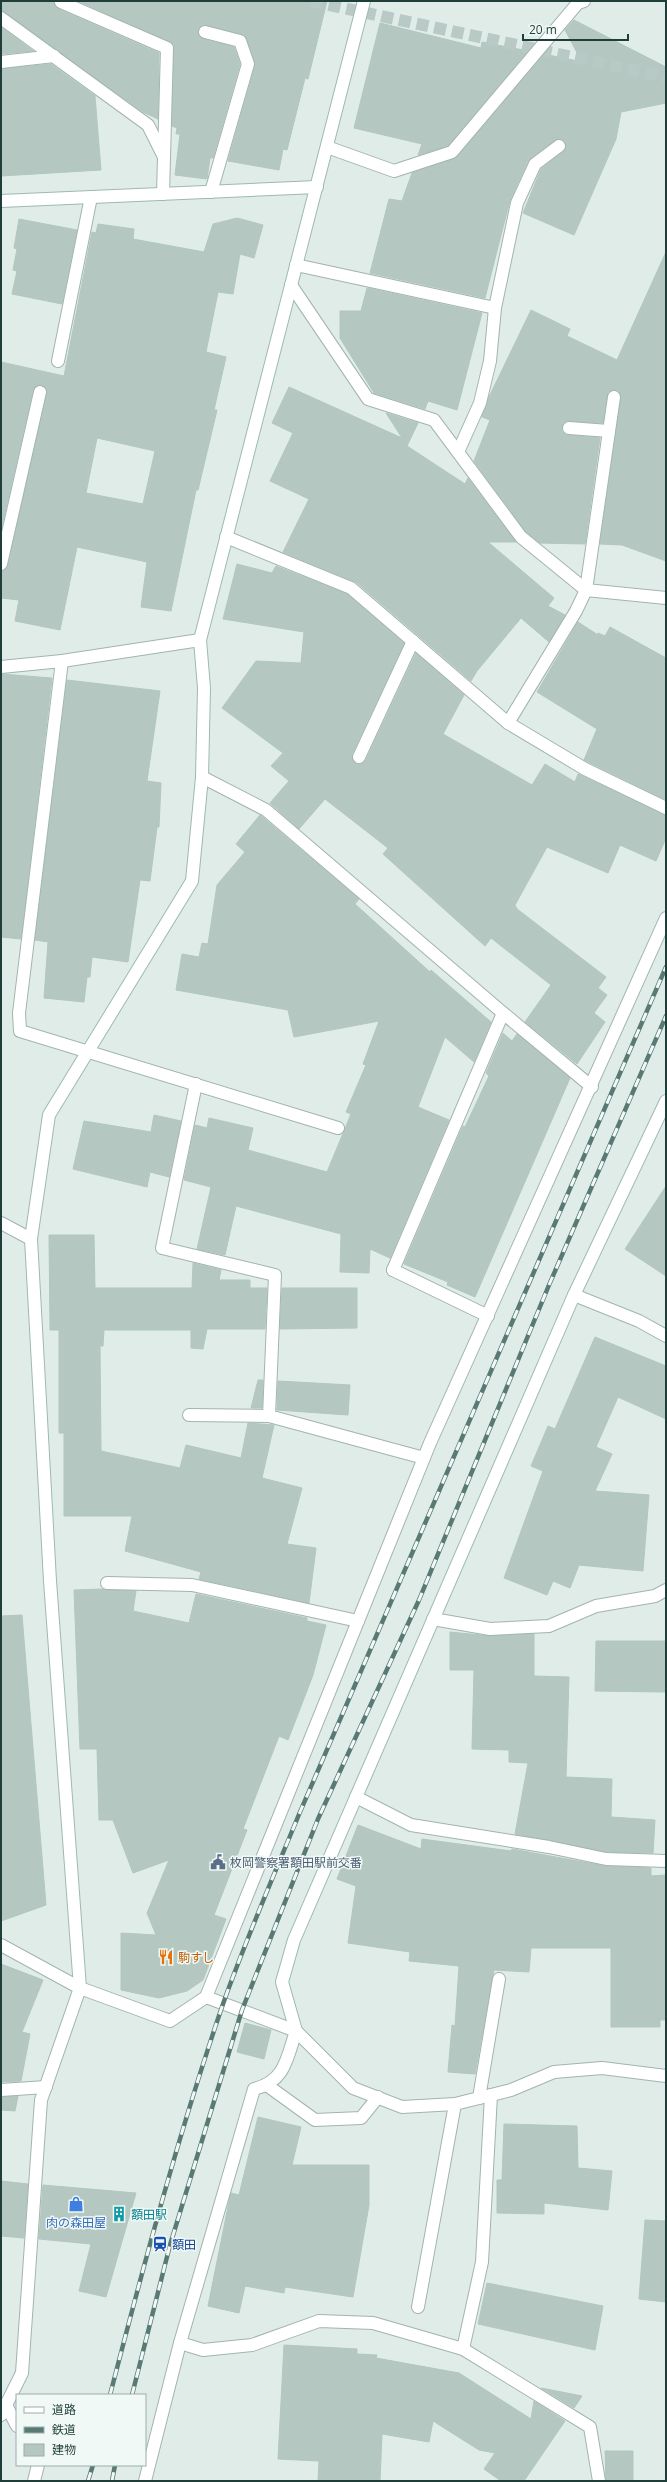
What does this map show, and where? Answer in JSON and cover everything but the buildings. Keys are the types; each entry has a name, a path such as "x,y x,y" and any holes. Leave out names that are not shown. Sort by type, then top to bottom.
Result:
{"street":[{"path":"16,2425 4,2410 22,2373 41,2100 80,1988 50,1581 31,1239 48,1115 89,1051 192,881 202,776 204,688 200,640 364,1"},
{"path":"327,147 394,171 452,152 578,3 584,1"},
{"path":"61,2 167,48 163,194"},
{"path":"1,18 148,125 164,157"},
{"path":"205,32 240,41 248,64 211,192"},
{"path":"1,62 54,56"},
{"path":"458,452 480,403 490,361 495,308 517,203 535,164 559,146"},
{"path":"1,201 317,187"},
{"path":"58,361 91,197"},
{"path":"296,265 495,308"},
{"path":"291,285 368,399 434,420 521,537 586,590 666,598"},
{"path":"1,564 40,392"},
{"path":"508,723 576,611 586,590 614,397"},
{"path":"570,428 609,431"},
{"path":"226,537 351,588 508,723 585,770 666,808"},
{"path":"1,666 62,661 200,640"},
{"path":"359,757 413,641"},
{"path":"62,661 19,1013 20,1031 338,1128"},
{"path":"202,776 266,810 503,1013 592,1087"},
{"path":"1,1945 80,1988 170,2021 206,1997 424,1458 592,1087 666,918"},
{"path":"488,1316 393,1270 503,1013"},
{"path":"196,1084 162,1248 275,1275 269,1416"},
{"path":"144,2481 180,2343 254,2089 268,2086 282,2071 296,2031 282,1982 294,1940 574,1295 666,1101"},
{"path":"1,1223 31,1239"},
{"path":"574,1295 639,1321 666,1336"},
{"path":"189,1415 269,1416 424,1458"},
{"path":"108,1583 192,1585 358,1621"},
{"path":"433,1619 490,1629 549,1626 596,1606 654,1596 666,1590"},
{"path":"356,1797 411,1825 549,1847 606,1859 666,1861"},
{"path":"479,2098 499,1979"},
{"path":"206,1997 296,2031 353,2088 402,2107 455,2104 510,2090 554,2072 602,2068 666,2076"},
{"path":"268,2086 315,2120 361,2118 378,2097"},
{"path":"1,2090 46,2087"},
{"path":"463,2349 482,2262 491,2095"},
{"path":"418,2307 455,2104"},
{"path":"180,2343 203,2350 252,2345 319,2321 373,2323 463,2349 590,2427 599,2481"},
{"path":"34,2481 38,2466"}],"tunnel":[{"path":"311,1 666,77"}],"railway":[{"path":"110,2394 149,2247 177,2149 207,2052 241,1955 300,1812 666,967"},
{"path":"132,2394 170,2245 242,2010 318,1819 419,1600 549,1285 666,1016"},
{"path":"88,2481 93,2466"},
{"path":"112,2481 115,2466"}],"place":[{"name":"枚岡警察署額田駅前交番","path":"218,1862"},
{"name":"駒すし","path":"166,1957"},
{"name":"肉の森田屋","path":"76,2204"},
{"name":"額田駅","path":"119,2214"},
{"name":"額田","path":"160,2244"}]}
